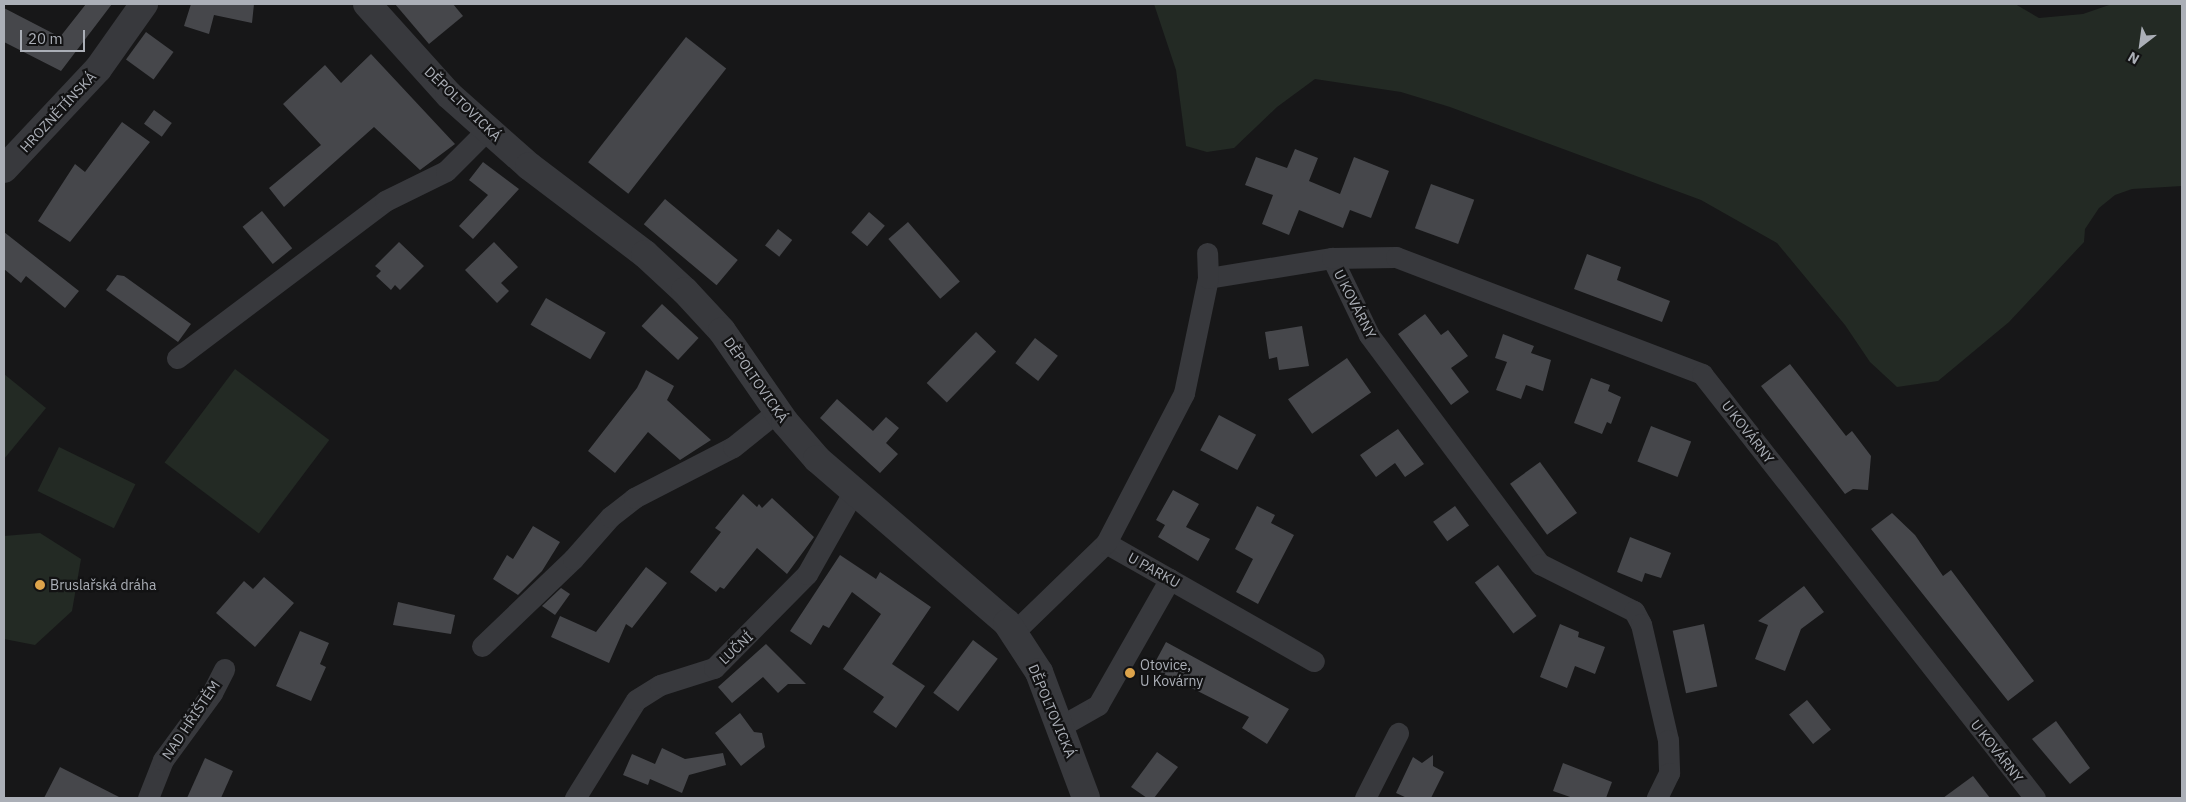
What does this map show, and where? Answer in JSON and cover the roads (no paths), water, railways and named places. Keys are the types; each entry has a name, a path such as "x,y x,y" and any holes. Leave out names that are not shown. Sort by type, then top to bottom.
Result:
{"street":[{"name":"HROZNĚTÍNSKÁ","path":"4,169 98,70 144,4"},
{"name":"DĚPOLTOVICKÁ","path":"367,4 449,95 488,129 645,254 685,291 722,331 778,411 817,459 855,489 1014,632 1039,672 1061,726 1086,798"},
{"path":"177,358 385,201 446,172 488,129"},
{"path":"1014,632 1106,543 1184,393 1208,278 1207,253"},
{"name":"U KOVÁRNY","path":"1208,278 1332,258 1396,256 1702,374 2035,798"},
{"name":"U KOVÁRNY","path":"1332,258 1369,336 1540,564 1634,611 1641,624 1668,740 1669,773 1657,798"},
{"path":"482,646 573,559 610,517 634,498 733,447 778,411"},
{"name":"LUČNÍ","path":"575,798 636,700 660,685 714,668 807,574 855,489"},
{"name":"U PARKU","path":"1106,543 1314,661"},
{"path":"1061,726 1098,705 1170,579"},
{"name":"NAD HŘIŠTĚM","path":"148,798 163,760 212,693 224,669"},
{"path":"1365,798 1398,734"}],"place":[{"name":"Bruslařská dráha","path":"40,585"},
{"name":"Otovice, U Kovárny","path":"1130,673"}]}
